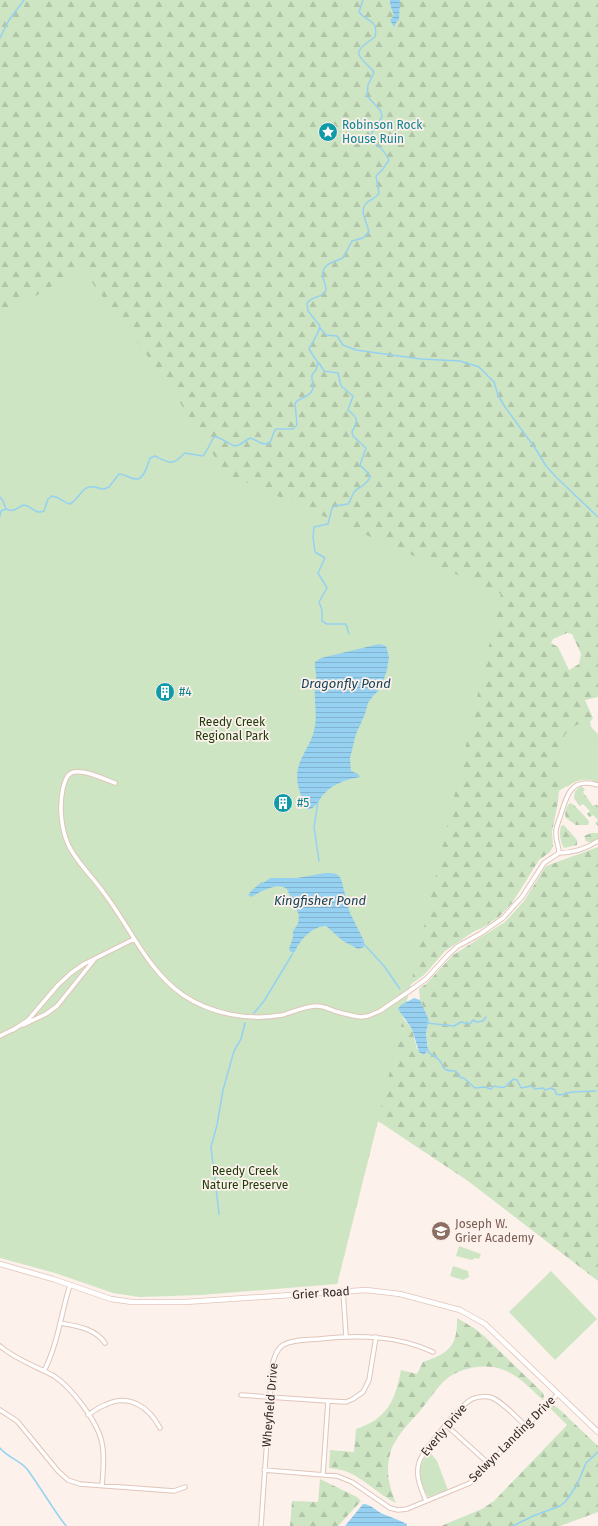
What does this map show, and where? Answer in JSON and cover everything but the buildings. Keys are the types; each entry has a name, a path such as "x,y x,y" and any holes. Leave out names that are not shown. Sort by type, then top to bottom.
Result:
{"street":[{"path":"115,783 84,772 74,772 68,775 61,796 63,830 69,845 104,892 146,957 164,978 184,995 210,1009 228,1014 257,1017 282,1015 317,1006 361,1017 380,1011 426,979 458,946 480,934 503,918 522,898 544,863 559,853 567,853 598,841"},
{"path":"559,853 556,834 557,826 569,792 574,786 581,784 590,783 598,785"},
{"path":"13,1030 28,1020 58,985 71,973 134,939"},
{"path":"0,1036 46,1014 57,1006 95,959"},
{"name":"Grier Road","path":"0,1264 70,1284 111,1299 148,1303 185,1302 366,1290 384,1291 430,1301 460,1310 485,1324 598,1432"},
{"path":"44,1371 56,1344 70,1284"},
{"path":"343,1291 346,1336"},
{"path":"60,1323 98,1334 105,1343"},
{"name":"Wheyfield Drive","path":"261,1526 264,1470 274,1358 282,1346 296,1340 346,1336 376,1337 420,1345 433,1352"},
{"path":"241,1395 346,1402 353,1400 364,1392 369,1380 376,1337"},
{"path":"0,1346 11,1354 64,1383 72,1391 98,1431 102,1443 102,1486"},
{"name":"Selwyn Landing Drive","path":"264,1470 323,1474 344,1478 390,1508 398,1510 407,1509 470,1483 558,1394"},
{"name":"Everly Drive","path":"426,1501 417,1472 419,1461 446,1425 465,1404 472,1399 480,1397 491,1398 503,1405 526,1426"},
{"path":"323,1474 328,1401"},
{"path":"88,1415 111,1402 128,1402 136,1404 149,1411 160,1428"},
{"path":"0,1410 17,1420 58,1471 68,1480 80,1484 174,1491 185,1487"},
{"path":"446,1425 489,1464"}],"green space":[{"path":"0,0 598,0 598,697 585,700 593,718 590,722 591,727 598,734 598,780 577,779 559,791 552,832 553,846 550,852 539,860 512,903 499,917 445,951 424,975 378,1008 0,881","holes":["567,633 572,634 581,654 579,664 569,670 558,647 551,643 553,639"]},
{"name":"Reedy Creek Regional Park","path":"81,268 165,379 225,473 501,594 400,1031 337,1284 201,1295 140,1297 113,1293 55,1273 0,1258 0,318"},
{"path":"584,722 588,722 598,737 598,783 590,780 582,780 567,787 560,765 559,750 564,736 569,730"},
{"path":"581,786 585,789 583,792 593,806 596,804 598,806 598,820 593,815 590,817 587,814 590,811 583,804 580,806 574,798 575,791"},
{"path":"570,803 574,805 588,820 588,825 576,825 566,818 565,814 567,806"},
{"path":"564,825 577,840 577,845 564,848 560,834 561,826"},
{"path":"591,833 598,833 598,840 593,843 586,841 584,836"},
{"name":"Reedy Creek Nature Preserve","path":"598,847 598,1281 468,1181 378,1121 337,1284 295,1284 0,1111 403,1018 412,1029 417,1049 426,1053 428,1046 426,1033 429,1020 420,1000 419,989 427,983 453,955 505,922 524,901 546,866"},
{"path":"459,1246 481,1254 479,1259 475,1258 472,1260 456,1256"},
{"path":"453,1266 468,1271 469,1277 463,1280 450,1276"},
{"path":"551,1271 597,1319 555,1360 509,1312"},
{"path":"457,1318 484,1336 543,1393 543,1400 514,1375 493,1367 488,1366 467,1369 447,1378 404,1430 391,1450 388,1465 388,1476 390,1487 396,1503 350,1473 343,1470 329,1468 330,1450 354,1452 356,1429 375,1420 388,1407 396,1391 401,1370 417,1374 423,1362 439,1356 449,1348 453,1343 455,1336"},
{"path":"554,1406 558,1408 598,1446 598,1512 560,1526 441,1526 482,1509 494,1501 567,1425 550,1408"},
{"path":"429,1451 437,1461 448,1490 428,1497 420,1479 420,1469"},
{"path":"320,1479 357,1497 361,1501 338,1526 290,1526 292,1501 318,1502"}],"water":[{"path":"390,0 400,0 399,20 394,27 390,20 394,16"},
{"name":"Dragonfly Pond","path":"379,644 386,646 389,657 387,670 381,688 368,703 356,734 350,758 351,771 358,774 360,777 335,785 323,795 311,809 307,809 303,802 297,779 299,763 310,742 315,726 315,662 321,658"},
{"name":"Kingfisher Pond","path":"325,873 336,874 340,877 350,913 364,941 364,947 358,949 343,941 326,926 316,928 307,934 295,952 291,952 289,949 293,937 293,931 298,924 299,915 287,889 279,886 264,890 251,897 248,895 262,882 263,883 270,878 297,878"},
{"path":"414,998 420,1000 429,1020 426,1033 428,1050 424,1055 419,1052 412,1029 398,1009 401,1005"},
{"path":"363,1504 369,1505 383,1514 407,1524 407,1526 345,1526"}],"waterway":[{"path":"0,38 9,20 24,0"},
{"path":"0,497 6,509 13,510 24,505 41,512 44,511 48,499 52,496 70,504 87,488 95,487 104,489 109,487 119,474 134,479 139,479 145,471 150,458 155,456 168,462 174,462 185,453 203,456 212,440 216,437 234,446 239,445 250,438 267,444 270,443 276,429 293,429 297,425 295,403 312,391 312,375 316,370 318,363 309,349 320,326 308,311 307,303 310,300 322,295 326,291 323,273 328,264 343,258 352,241 363,238 369,232 363,211 365,204 376,197 379,193 376,176 389,160 385,153 371,138 375,127 382,117 381,111 367,96 368,85 374,72 363,61 359,54 362,47 375,37 376,31 374,24 359,12 363,0"},
{"path":"320,328 326,335 337,336 343,345 356,350 421,359 460,361 479,367 494,382 498,395 505,407 535,448 546,466 598,517"},
{"path":"319,363 324,371 338,373 341,386 353,396 348,410 356,418 352,432 353,436 366,448 360,465 370,477 366,483 354,492 348,504 335,506 332,508 328,524 314,527 313,537 315,552 325,558 318,573 327,588 319,602 322,610 322,621 327,624 346,624 349,634"},
{"path":"0,516 1,511 6,509"},
{"path":"318,801 314,827 319,861"},
{"path":"362,942 384,966 400,989"},
{"path":"254,1013 264,1001 293,953"},
{"path":"427,1023 454,1026 461,1022 470,1024 473,1020 477,1022 483,1021 486,1017"},
{"path":"219,1214 211,1147 217,1125 223,1090 234,1051 241,1039 245,1023"},
{"path":"428,1050 429,1053 441,1062 445,1069 457,1072 461,1078 464,1078 475,1088 484,1087 491,1089 494,1086 504,1087 514,1079 517,1080 521,1088 531,1086 535,1089 543,1088 545,1090 551,1088 555,1090 556,1094 560,1095 572,1092 596,1091"},
{"path":"0,1448 27,1469 66,1526"},
{"path":"513,1526 533,1516 560,1506 566,1501 577,1485 586,1463 598,1452"}],"place":[{"name":"Robinson Rock House Ruin","path":"328,132"},
{"name":"#4","path":"165,692"},
{"name":"#5","path":"283,803"},
{"name":"Joseph W. Grier Academy","path":"441,1231"}]}
